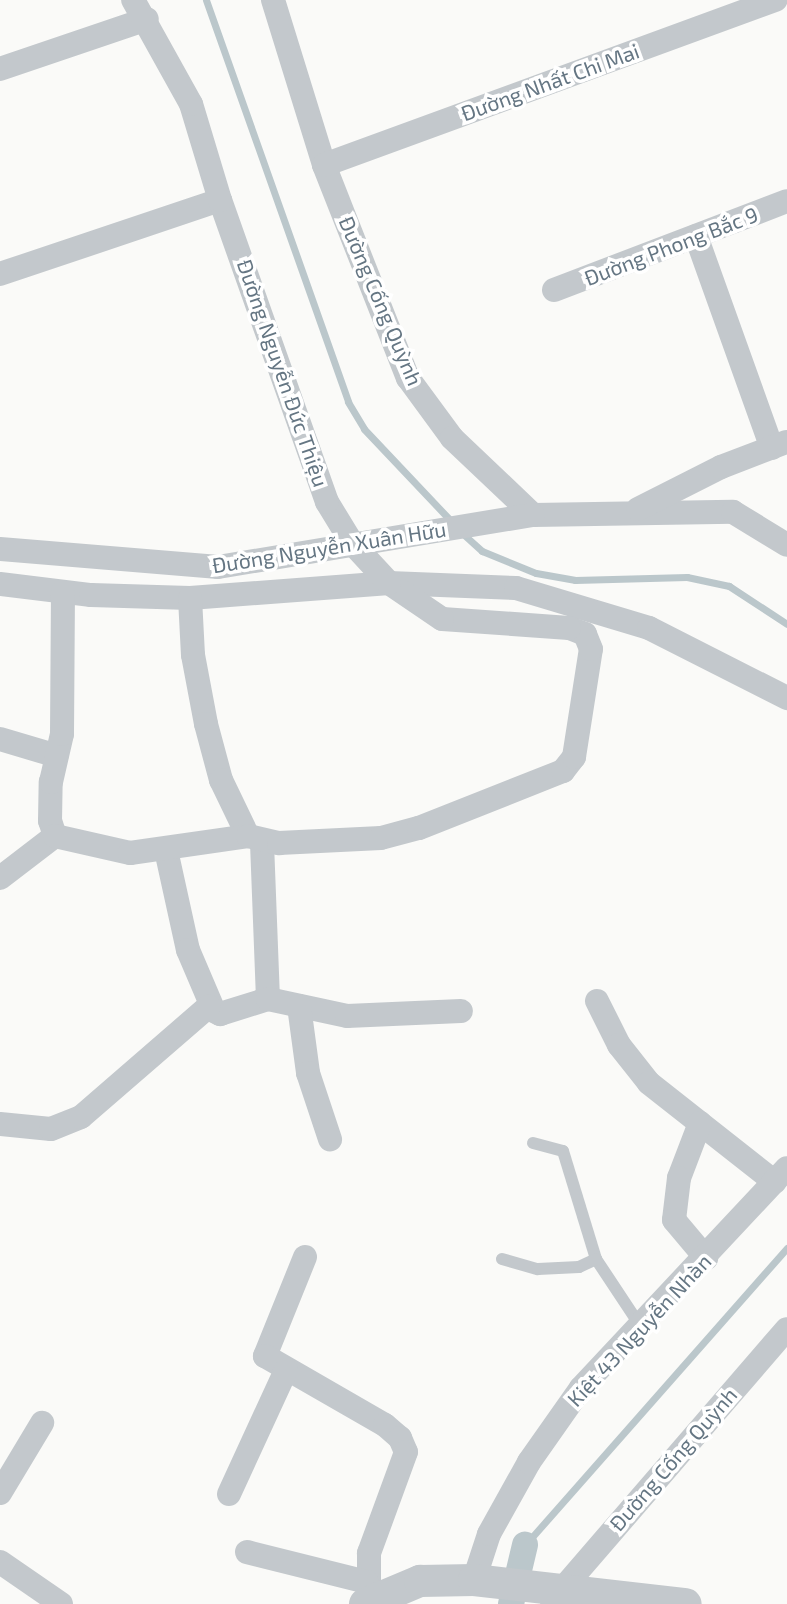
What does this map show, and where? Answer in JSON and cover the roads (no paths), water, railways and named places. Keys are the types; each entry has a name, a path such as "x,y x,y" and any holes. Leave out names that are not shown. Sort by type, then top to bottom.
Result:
{"street":[{"name":"Đường Cống Quỳnh","path":"273,0 324,165 408,378 452,439 533,515"},
{"name":"Đường Nhất Chi Mai","path":"324,165 776,0"},
{"path":"0,69 140,10"},
{"name":"Đường Nguyễn Đức Thiệu","path":"140,10 191,104 220,200 327,502 352,543 389,583 442,619 519,623 585,634 590,649 574,757 563,771 419,828 381,838 255,839"},
{"path":"0,274 220,200"},
{"name":"Đường Phong Bắc 9","path":"554,290 787,201"},
{"path":"633,512 721,467 780,445 696,236"},
{"path":"533,515 733,512 787,545"},
{"name":"Đường Nguyễn Xuân Hữu","path":"0,549 218,567 533,515"},
{"path":"389,583 516,588 649,628 787,698"},
{"name":"Đường Nguyễn Xuân Hữu","path":"0,584 63,592 190,598 389,583"},
{"path":"55,836 50,821 62,734 63,592"},
{"path":"190,598 193,655 206,724 221,780 255,839 268,999"},
{"path":"0,739 57,755"},
{"path":"0,878 55,836 131,853 255,839"},
{"path":"166,850 188,950 209,1006 220,1014 268,999 347,1016 461,1011"},
{"path":"597,1001 619,1045 649,1083 699,1123 781,1175"},
{"path":"0,1124 51,1129 99,1104 209,1006"},
{"path":"299,1006 308,1073 330,1139"},
{"path":"699,1123 679,1178 674,1220 706,1258"},
{"name":"Kiệt 43 Nguyễn Nhàn","path":"481,1580 489,1534 529,1462 580,1388 639,1324 706,1258 781,1175"},
{"path":"304,1257 265,1356 385,1426 400,1438 405,1452 369,1553 367,1596"},
{"name":"Đường Cống Quỳnh","path":"549,1593 787,1329"},
{"path":"229,1494 286,1370"},
{"path":"0,1493 42,1423"},
{"path":"247,1552 367,1596 420,1581 481,1580 549,1593 686,1604"},
{"path":"0,1562 61,1604"}],"lane":[{"path":"533,1143 563,1151 596,1259 639,1324"},
{"path":"502,1259 538,1269 579,1267 596,1259"}],"waterway":[{"path":"206,0 348,402 364,429 452,522"},
{"path":"462,533 482,551 536,573 575,580 687,577 729,586 787,624"},
{"path":"525,1545 787,1248"},
{"path":"511,1604 525,1545"}]}
